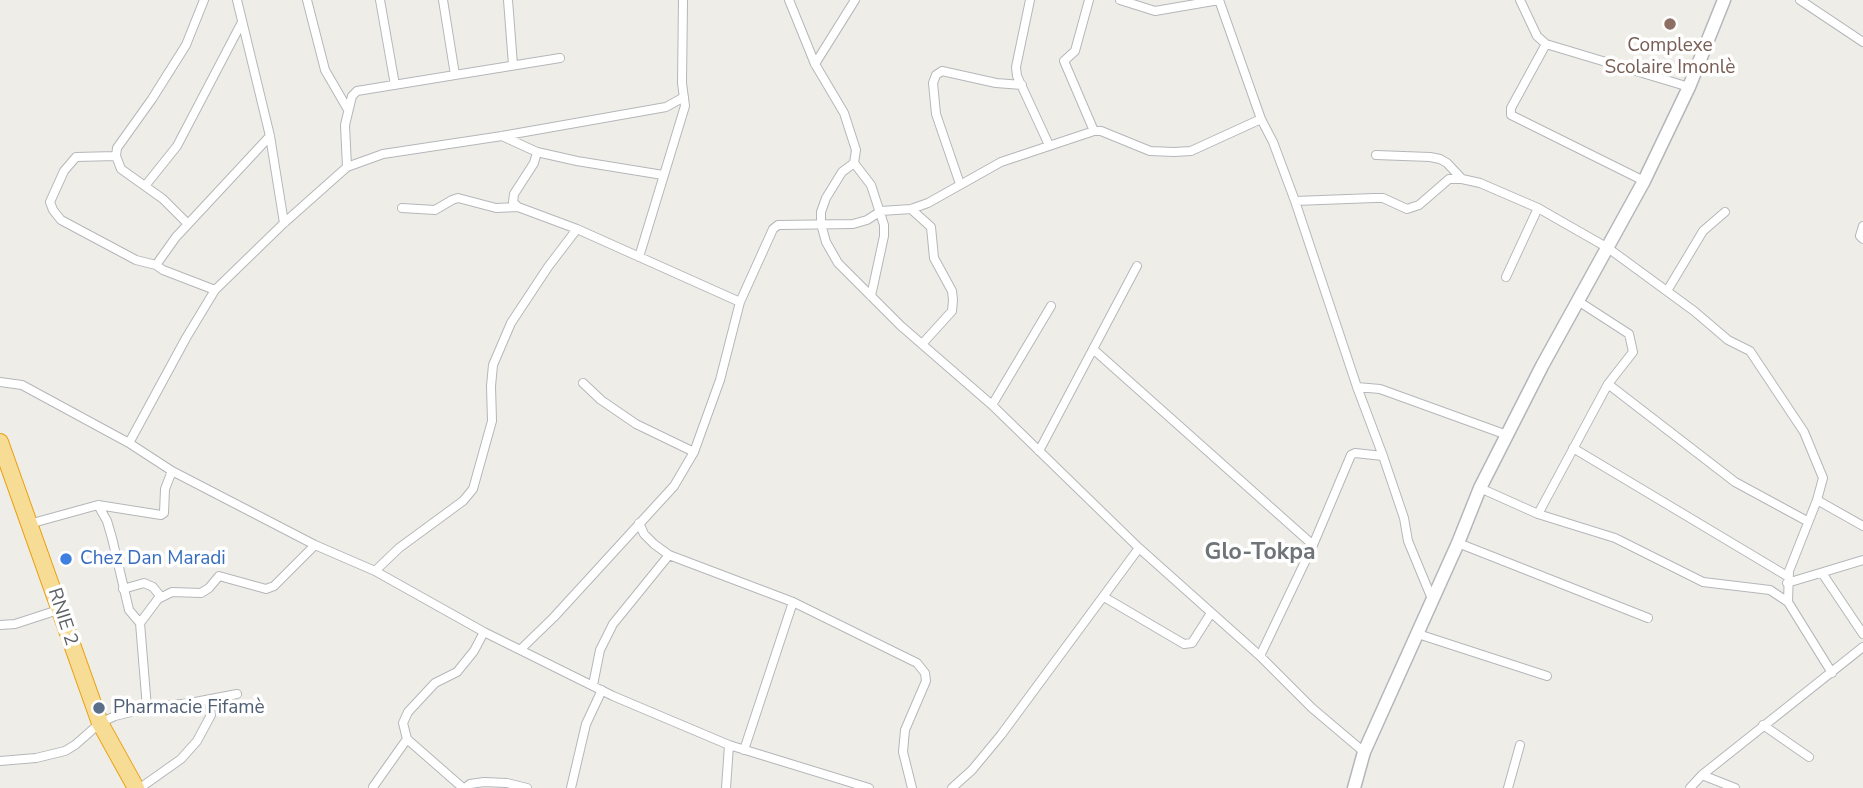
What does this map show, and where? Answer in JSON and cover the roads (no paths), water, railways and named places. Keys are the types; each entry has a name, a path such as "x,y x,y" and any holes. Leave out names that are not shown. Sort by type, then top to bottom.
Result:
{"highway":[{"name":"RNIE 2","path":"0,442 100,723 138,788"}],"main road":[{"path":"1354,788 1364,752 1480,488 1644,181 1689,87 1724,0"}],"street":[{"path":"188,224 163,199 121,169 116,156 117,148 186,45 204,0"},
{"path":"237,0 270,136 284,223"},
{"path":"307,0 325,71 347,108"},
{"path":"380,0 395,85"},
{"path":"443,0 455,75"},
{"path":"508,0 513,65"},
{"path":"639,257 682,117 683,0"},
{"path":"789,0 815,64 844,113 856,150 854,163 842,173 825,198 821,212 826,242 838,263 901,326 992,405 1139,548 1260,656 1312,708 1364,752"},
{"path":"815,64 855,0"},
{"path":"1030,0 1016,66 1049,145"},
{"path":"1089,0 1075,51 1064,61 1094,131"},
{"path":"1120,0 1155,11 1219,0 1261,119 1273,142 1294,201 1404,518 1408,541 1432,599"},
{"path":"1520,0 1537,36 1546,44 1689,87"},
{"path":"1800,0 1863,42"},
{"path":"145,186 177,146 242,22"},
{"path":"1546,44 1511,108 1511,115 1644,181"},
{"path":"347,167 347,108 357,91 560,58"},
{"path":"960,184 936,114 933,83 936,75 942,71 996,83 1022,85"},
{"path":"129,443 215,290 347,167 383,154 666,107 684,97"},
{"path":"666,107 682,117"},
{"path":"520,649 564,607 674,486 694,452 720,380 740,302 773,229 778,225 853,224 867,220 881,211 911,209 928,203 1001,162 1094,131 1101,131 1150,151 1191,151 1261,119"},
{"path":"156,265 188,224 270,136"},
{"path":"502,136 537,152 663,175"},
{"path":"518,207 513,202 514,194 534,163 537,152"},
{"path":"1376,155 1440,159 1462,179"},
{"path":"116,156 76,157 64,170 50,202 53,211 61,220 136,260 156,265 215,290"},
{"path":"854,163 871,185 881,211 884,236 870,296"},
{"path":"1294,201 1383,198 1407,209 1416,208 1449,179 1480,183 1538,208 1608,248 1728,340 1750,351 1804,432 1823,478 1787,580 1788,602"},
{"path":"402,208 435,211 458,198 496,208 518,207 577,229 740,302"},
{"path":"1506,278 1538,208"},
{"path":"911,209 931,227 933,258 952,291 953,300 952,311 923,343"},
{"path":"1667,291 1703,231 1725,212"},
{"path":"1863,226 1860,236 1863,239"},
{"path":"374,571 399,548 463,501 473,489 492,421 493,365 511,323 577,229"},
{"path":"1040,451 1137,266"},
{"path":"1538,514 1608,384 1633,352 1629,334 1578,301"},
{"path":"992,405 1051,306"},
{"path":"1093,349 1313,545"},
{"path":"0,382 22,385 129,443 172,471 315,545 374,571 484,632 602,690 729,745 869,788"},
{"path":"583,383 601,400 636,424 694,452"},
{"path":"1608,384 1735,482 1807,521"},
{"path":"1357,387 1380,389 1507,435"},
{"path":"1573,448 1787,580 1822,573 1863,560"},
{"path":"1260,656 1313,545 1351,455 1355,453 1383,456"},
{"path":"29,524 98,505 161,515 164,513 165,489 172,471"},
{"path":"1480,488 1538,514 1615,538 1703,582 1770,590 1788,602 1832,673"},
{"path":"1817,500 1863,526"},
{"path":"98,505 107,520 129,610 140,624"},
{"path":"639,523 644,534 669,555 793,602 917,663 925,673 926,681 905,730 903,752 912,788"},
{"path":"1458,543 1648,618"},
{"path":"147,708 140,624 147,611 161,597 172,592 201,593 219,576 265,589 274,586 315,545"},
{"path":"951,788 972,770 1001,735 1139,548"},
{"path":"593,685 600,650 613,624 669,555"},
{"path":"1822,573 1863,634"},
{"path":"123,589 144,583 153,587 161,597"},
{"path":"1104,597 1184,644 1192,643 1211,613"},
{"path":"744,750 793,602"},
{"path":"0,625 15,624 58,610"},
{"path":"484,632 457,673 435,682 408,712 403,723 407,739 464,788 470,784 484,782 507,783 527,788"},
{"path":"1418,634 1547,676"},
{"path":"1690,788 1763,725 1863,647"},
{"path":"571,788 586,724 602,690"},
{"path":"0,761 36,758 65,751 100,723 115,716 147,708 237,694"},
{"path":"138,788 181,759 197,741 211,715 209,700"},
{"path":"1763,725 1810,757"},
{"path":"373,788 407,739"},
{"path":"726,788 729,745"},
{"path":"1508,788 1520,745"},
{"path":"1703,775 1735,788"}],"place":[{"name":"Complexe Scolaire Imonlè","path":"1670,24"},
{"name":"Chez Dan Maradi","path":"66,559"},
{"name":"Pharmacie Fifamè","path":"99,708"}],"district":[{"name":"Glo-Tokpa","path":"1260,553"}]}
